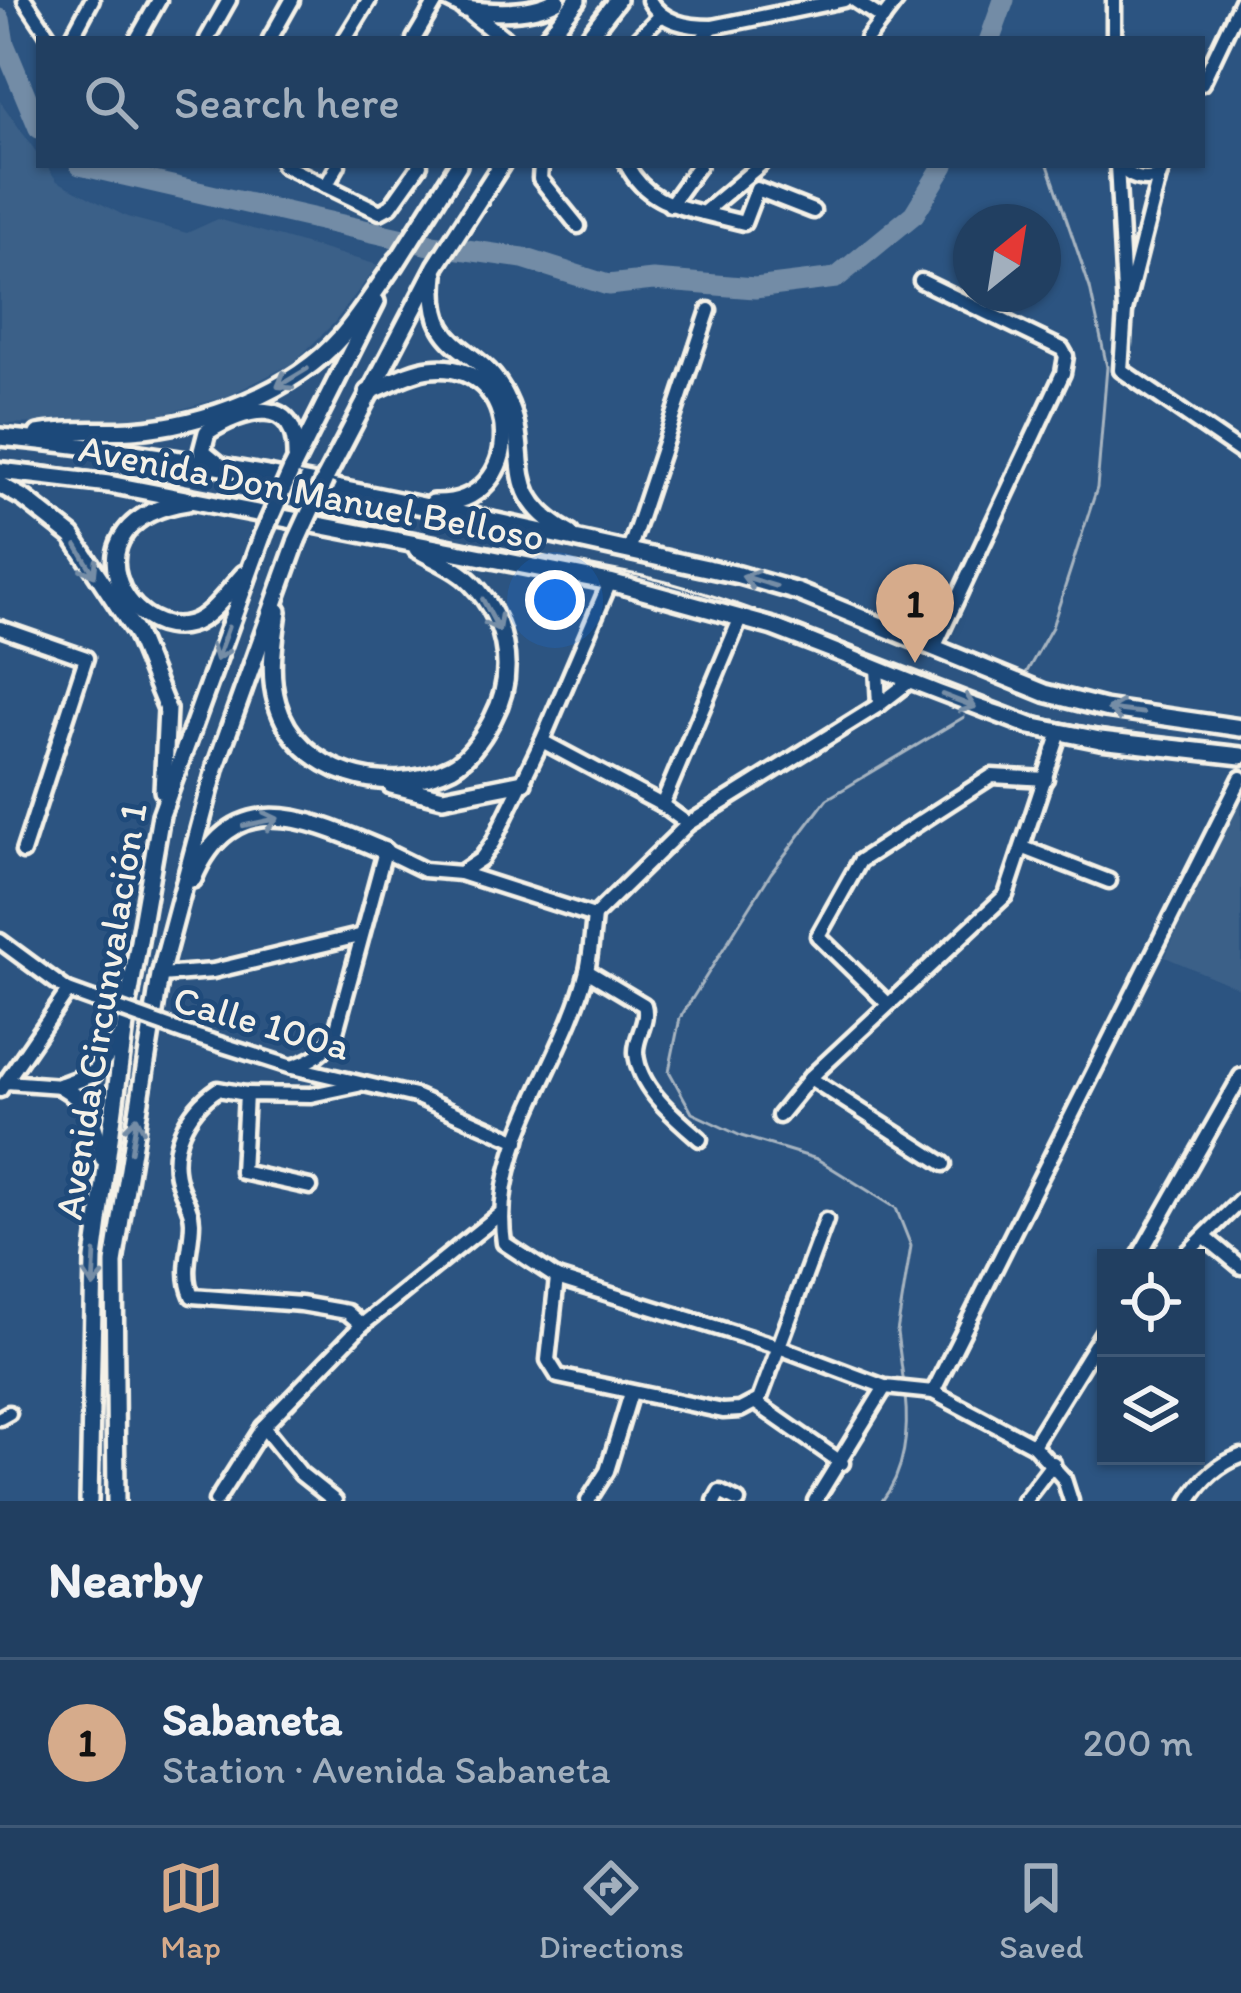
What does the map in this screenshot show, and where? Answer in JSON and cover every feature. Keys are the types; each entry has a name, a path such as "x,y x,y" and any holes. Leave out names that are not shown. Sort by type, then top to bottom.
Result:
{"main road":[{"path":"465,9 493,13 557,0"},
{"path":"548,36 578,0"},
{"path":"589,36 617,0"},
{"path":"465,9 500,36"},
{"name":"Avenida Circunvalación 1","path":"89,1501 94,1259 124,1032 160,815 263,534 294,466 397,260 456,168"},
{"name":"Avenida Circunvalación 1","path":"116,1501 114,1263 160,975 216,766 297,540 325,479 436,266 499,168"},
{"path":"9,437 72,428 129,430 170,425 285,384 342,336 397,260"},
{"path":"436,266 435,317 456,347 483,366 505,393 518,429 518,472 524,489 538,512 583,542"},
{"path":"368,392 427,369 449,370 484,385 503,421 505,437 492,477 473,495 448,504 389,502"},
{"path":"226,468 202,451 206,432 261,411 286,417 297,443 294,466"},
{"name":"Avenida Don Manuel Belloso","path":"9,437 226,468 739,574 798,592 1045,693 1104,708 1241,728"},
{"name":"Avenida Don Manuel Belloso","path":"0,471 200,500 610,582 741,617 965,704 1060,732 1241,756"},
{"path":"0,485 72,536 99,583 136,632 167,710 160,815"},
{"path":"200,500 163,506 139,520 118,543 113,574 129,600 143,614 164,623 189,625 211,610 250,568"},
{"path":"371,778 419,780 457,765 485,734 505,695 507,657 495,614 465,577 404,541"},
{"path":"283,577 270,668 277,706 296,740 328,769 443,798 523,782"},
{"path":"169,937 201,860 220,836 263,817 305,819 385,851"},
{"path":"61,1086 93,1074 124,1032"},
{"path":"61,1086 78,1095 87,1108 106,1167"}],"street":[{"path":"25,0 50,36"},
{"path":"73,36 92,0"},
{"path":"139,36 159,0"},
{"path":"209,36 230,0"},
{"path":"272,36 292,0"},
{"path":"347,36 369,0"},
{"path":"416,36 437,0"},
{"path":"447,0 465,9"},
{"path":"649,0 661,15 693,28 844,0"},
{"path":"854,0 883,19"},
{"path":"869,36 897,0"},
{"path":"1114,0 1114,36"},
{"path":"1205,77 1241,1"},
{"path":"641,36 661,15"},
{"path":"705,36 713,27"},
{"path":"289,168 380,212 391,206 418,168"},
{"path":"326,186 336,168"},
{"path":"541,168 540,179 578,226"},
{"path":"630,168 661,202 744,223 759,168"},
{"path":"670,205 697,168"},
{"path":"1118,168 1125,310 1121,370 1241,452"},
{"path":"1122,168 1136,178 1162,171 1125,310"},
{"path":"703,213 751,185"},
{"path":"751,185 813,211"},
{"path":"921,281 1062,349 1066,356 1064,373 934,648"},
{"path":"629,551 709,310"},
{"path":"460,872 482,859 493,842 610,582"},
{"path":"662,805 741,617"},
{"path":"0,628 86,658 23,852"},
{"path":"877,668 879,705"},
{"path":"910,681 688,824 594,916 587,971 518,1141 500,1214 504,1243 557,1278 776,1346 890,1388 933,1392 1033,1445 1053,1463 1071,1501"},
{"path":"779,1116 810,1078 887,1003 1006,895 1060,732"},
{"path":"542,741 662,805 688,824"},
{"path":"887,1003 818,936 860,861 992,776 1046,778"},
{"path":"933,1392 1241,778"},
{"path":"1024,848 1108,881"},
{"path":"292,1067 327,1050 335,1035 385,851 424,870 460,872 594,916"},
{"path":"160,975 213,971 359,936"},
{"name":"Calle 100a","path":"0,941 68,991 292,1067 416,1096 518,1141"},
{"path":"587,971 644,1005 647,1016 636,1050 645,1081 700,1139"},
{"path":"3,1086 68,991"},
{"path":"1143,1249 1241,1076"},
{"path":"810,1078 944,1164"},
{"path":"362,1325 346,1312 302,1304 192,1296 185,1280 193,1216 177,1181 180,1132 196,1103 218,1089 311,1095 365,1084"},
{"path":"3,1086 61,1086"},
{"path":"246,1094 242,1172 310,1186"},
{"path":"1192,1249 1241,1200"},
{"path":"216,1501 263,1427 362,1325 500,1214"},
{"path":"557,1278 548,1360 552,1372 631,1393 723,1411 740,1410 756,1403 765,1387 776,1346 826,1220"},
{"path":"1205,1237 1241,1267"},
{"path":"1033,1445 1097,1342"},
{"path":"815,1501 890,1388"},
{"path":"588,1501 607,1471 631,1393"},
{"path":"756,1403 842,1463"},
{"path":"263,1427 301,1474 335,1501"},
{"path":"1189,1501 1197,1487 1241,1456"},
{"path":"1024,1501 1053,1463"},
{"path":"715,1501 720,1492 738,1501"}],"shaded area":[{"path":"0,101 36,152 36,168 48,168 57,181 127,217 187,233 218,219 378,265 334,323 293,363 228,396 139,421 0,424"},
{"path":"1241,788 1241,989 1165,957"}],"waterway":[{"path":"991,36 1004,0"},
{"path":"0,19 4,44 36,121"},
{"path":"93,168 425,244 523,258 608,285 653,280 755,288 836,278 914,214 942,168"},
{"path":"1025,675 1052,627 1097,488 1107,367 1090,288 1049,168"},
{"path":"904,1385 897,1332 911,1246 896,1208 817,1159 741,1136 692,1113 669,1071 680,1018 771,873 827,799 964,717"},
{"path":"882,1501 904,1451 905,1395"}],"tram line":[{"path":"0,460 146,478 643,576 742,606 1032,715 1110,731 1241,746"}],"place":[{"name":"Sabaneta","path":"915,663"}]}
